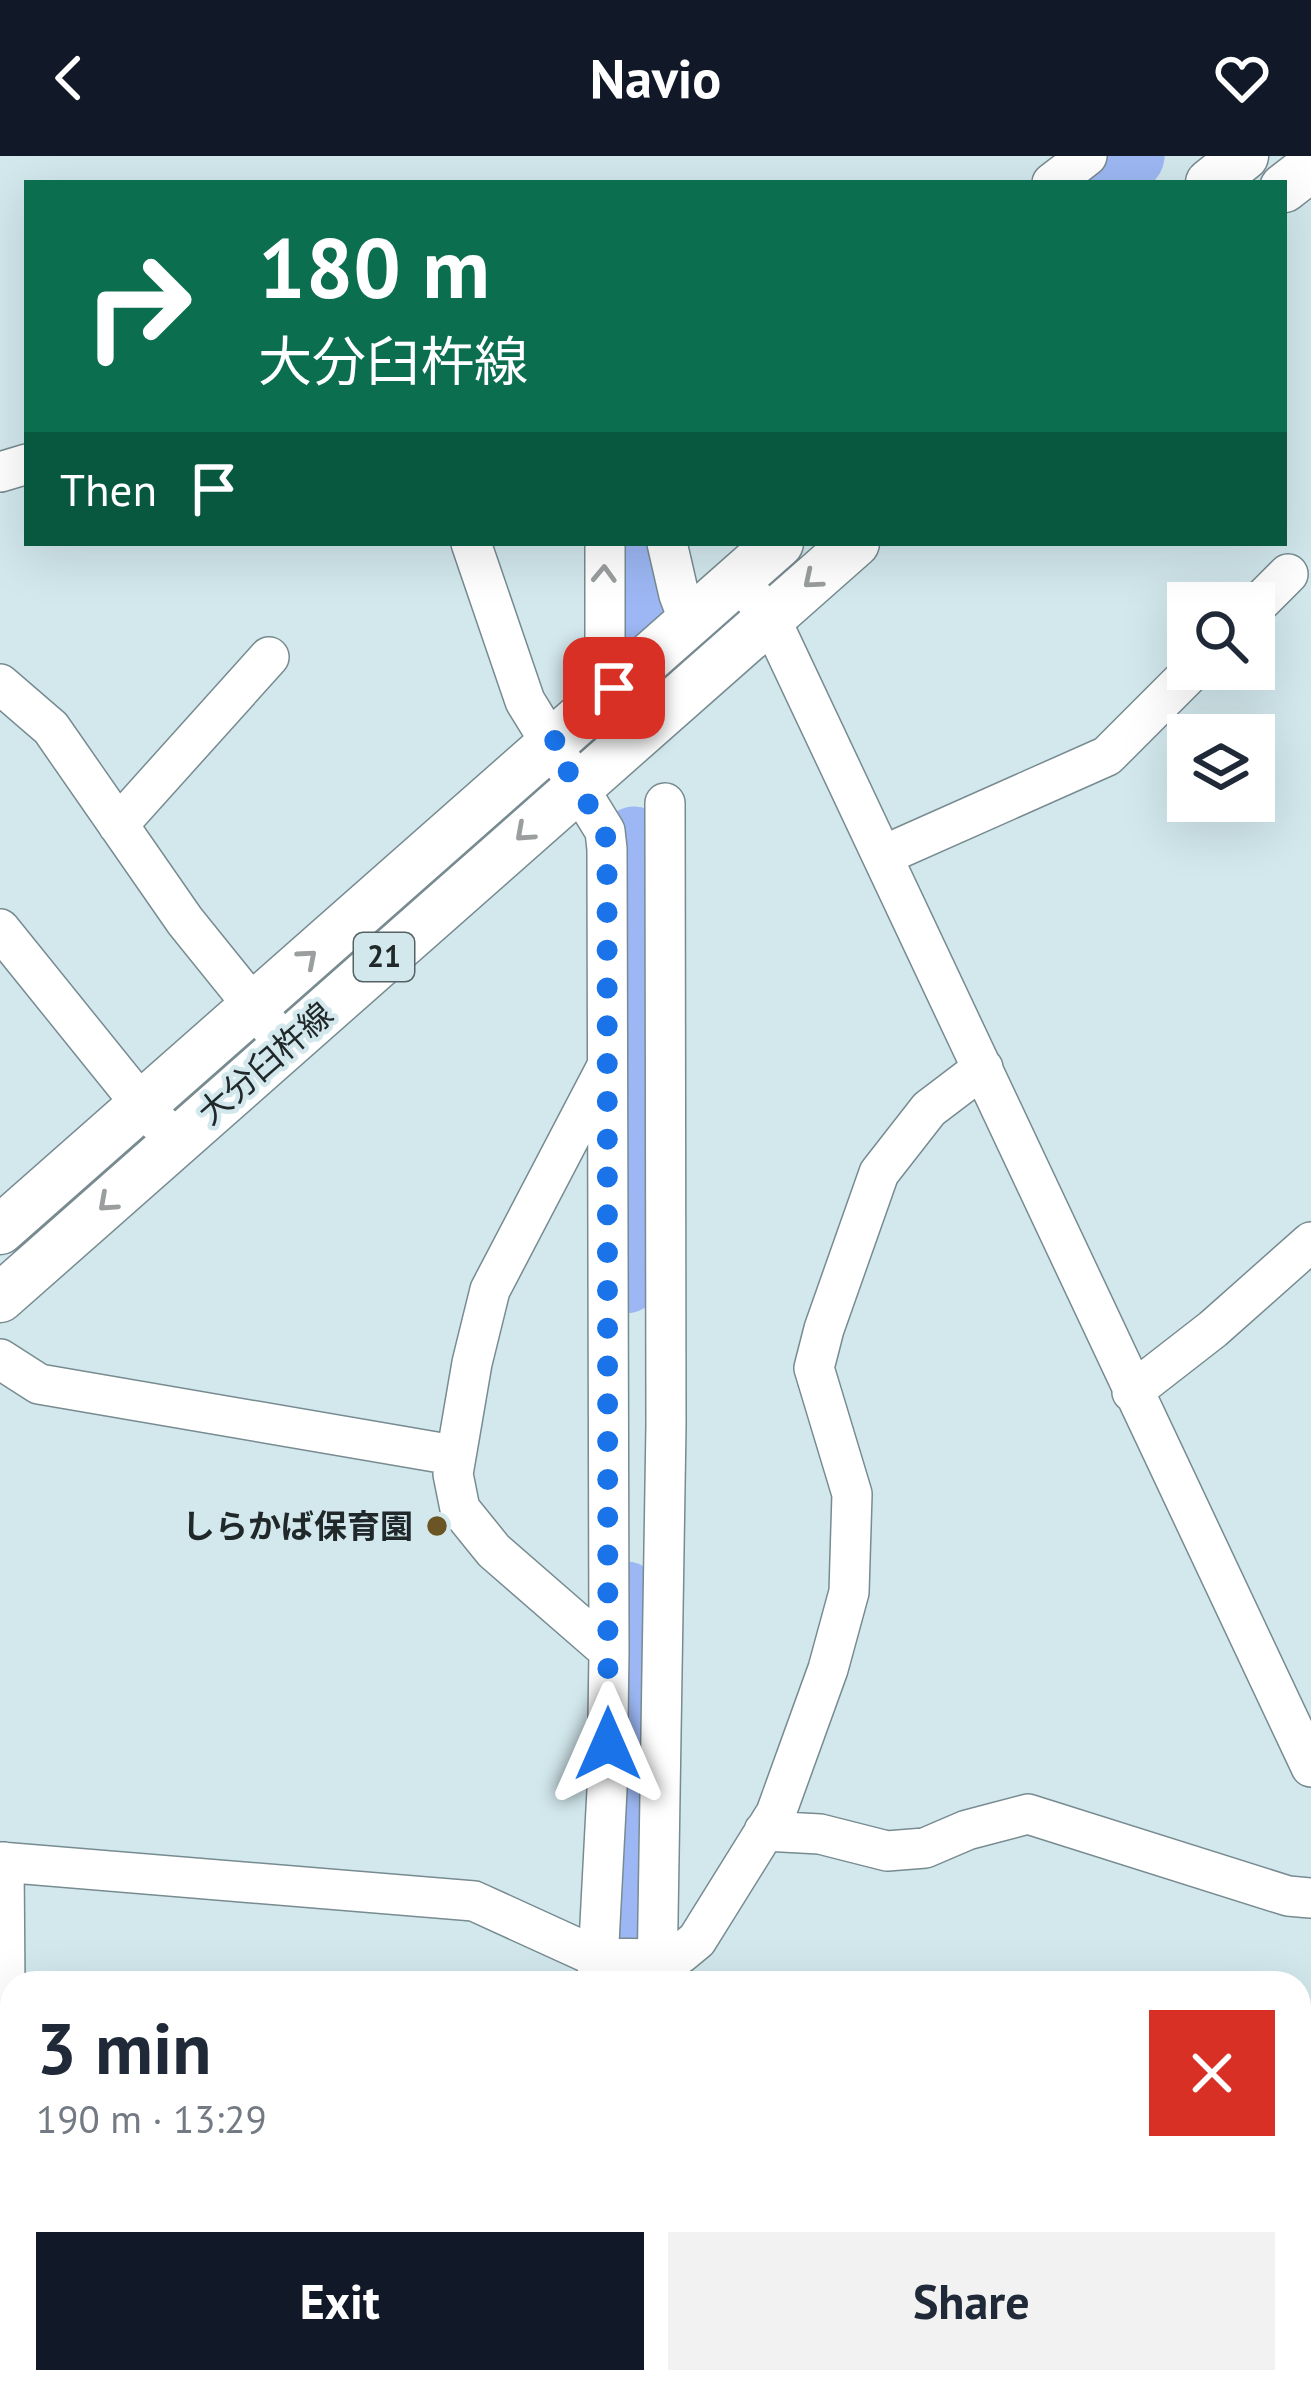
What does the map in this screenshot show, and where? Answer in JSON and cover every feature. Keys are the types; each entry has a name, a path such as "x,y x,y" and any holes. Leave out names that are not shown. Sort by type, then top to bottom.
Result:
{"main road":[{"path":"1214,180 1244,156"},
{"path":"1287,186 1311,167"},
{"name":"大分臼杵線","path":"0,1230 776,546"},
{"name":"大分臼杵線","path":"0,1298 851,546"}],"street":[{"path":"1054,176 1088,156"},
{"path":"473,546 518,686 605,831 609,1651 598,1970"},
{"path":"605,546 605,651 614,688"},
{"path":"668,546 689,621"},
{"path":"1275,587 1288,574"},
{"path":"737,579 769,616 1311,1766"},
{"path":"118,825 269,657"},
{"path":"0,684 51,728 185,921 285,1045"},
{"path":"882,856 1107,756 1173,690"},
{"path":"658,1971 666,1425 665,803"},
{"path":"0,929 176,1141"},
{"path":"608,1065 490,1290 453,1455 454,1490 470,1523 494,1551 609,1651"},
{"path":"5,1971 2,1862 474,1901 598,1970 658,1971 697,1940 776,1813 828,1669 849,1592 852,1495 814,1368 824,1329 879,1173 929,1109 983,1069"},
{"path":"1132,1392 1213,1329 1311,1242"},
{"path":"0,1359 39,1384 453,1455"},
{"path":"764,1831 820,1834 886,1852 925,1848 968,1829 1028,1814 1288,1896 1311,1898"}],"waterway":[{"path":"1099,180 1130,156"},
{"path":"632,546 633,618"},
{"path":"626,1279 634,841"},
{"path":"626,1596 631,1831 627,1971"}],"place":[{"name":"しらかば保育園","path":"437,1526"}],"route":[{"path":"608,1744 607,849 605,831 551,744 614,688"}]}
